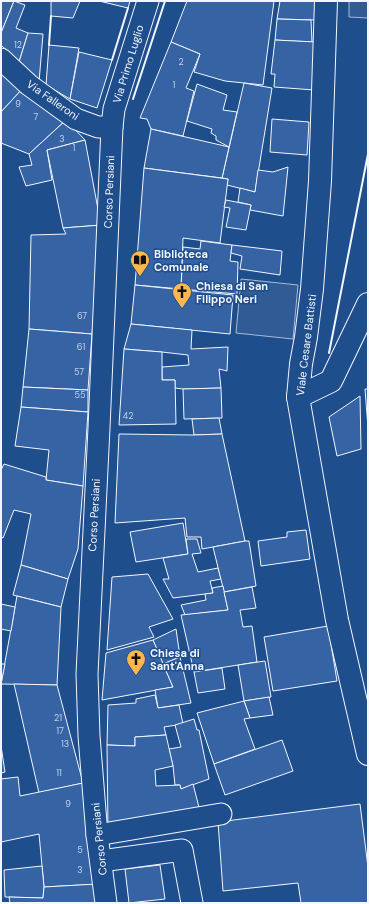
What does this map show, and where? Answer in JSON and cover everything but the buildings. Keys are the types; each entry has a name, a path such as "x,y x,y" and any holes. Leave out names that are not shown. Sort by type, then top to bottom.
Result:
{"street":[{"name":"Via Primo Luglio","path":"112,127 114,108 148,1"},
{"name":"Viale Cesare Battisti","path":"326,1 320,188 312,289 301,364 298,397 337,620 368,754"},
{"name":"Via Falleroni","path":"1,59 29,85 76,118 98,127 112,127"},
{"name":"Corso Persiani","path":"106,903 97,835 88,736 86,674 99,428 112,127"},
{"path":"298,397 331,381 368,304"},
{"path":"97,835 220,814"},
{"path":"101,861 182,850 192,903"}],"shaded area":[{"path":"349,1 368,1 368,18 349,17"},
{"path":"241,279 298,285 293,339 236,333"}],"wall":[{"path":"133,99 165,1"},
{"path":"112,60 128,8"},
{"path":"49,45 51,16"},
{"path":"329,353 368,154"}],"place":[{"name":"Biblioteca Comunale","path":"140,277"},
{"name":"Chiesa di San Filippo Neri","path":"182,309"},
{"name":"Chiesa di Sant'Anna","path":"136,676"}]}
